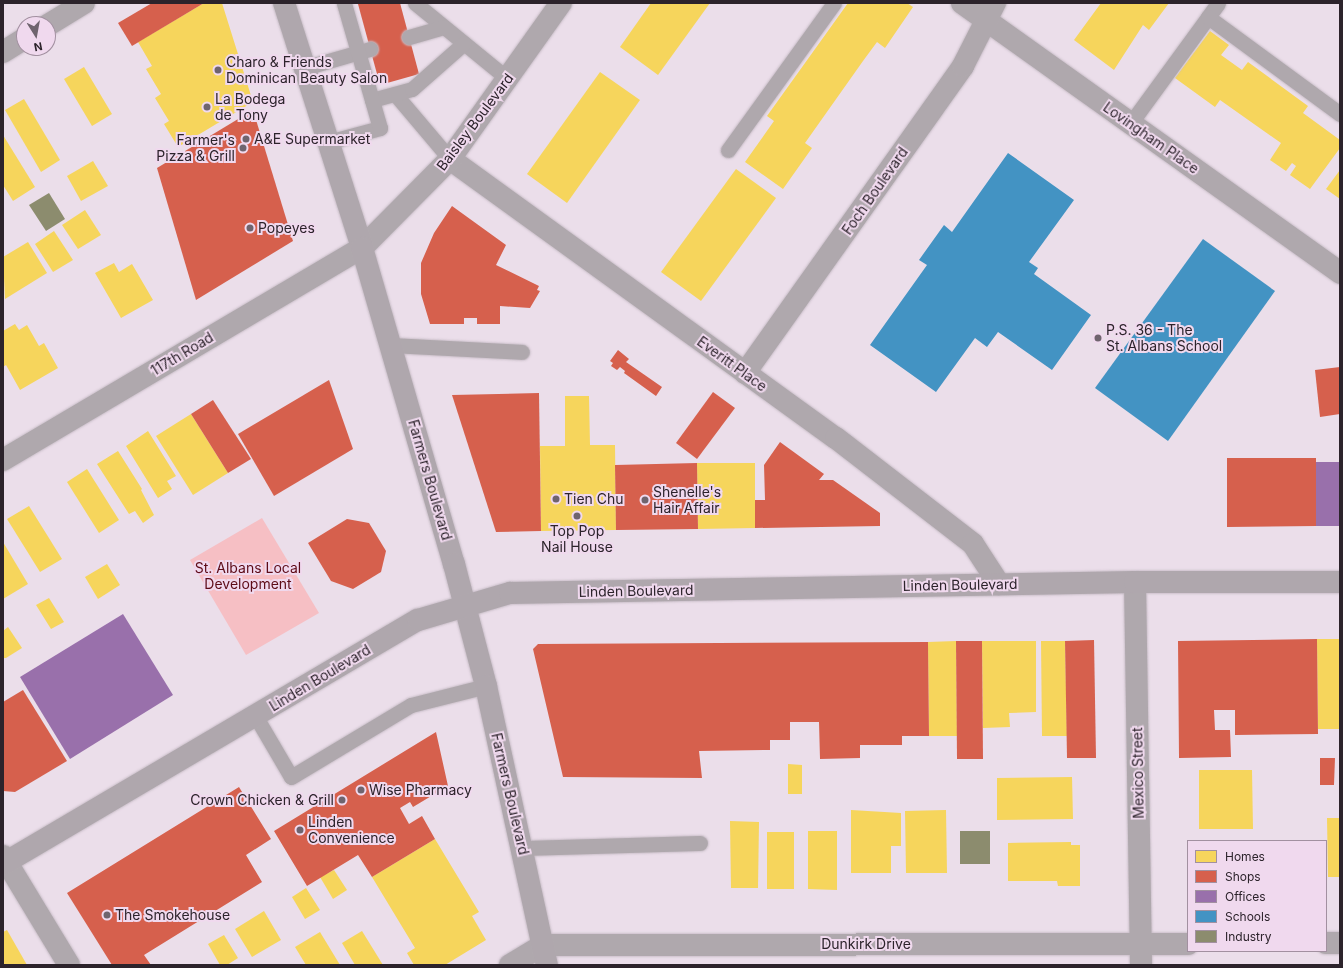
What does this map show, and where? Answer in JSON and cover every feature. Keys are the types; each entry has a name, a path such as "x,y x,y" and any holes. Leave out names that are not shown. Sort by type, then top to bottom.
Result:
{"main road":[{"name":"Farmers Boulevard","path":"284,3 362,248 465,607 486,686 545,955"},
{"name":"Linden Boulevard","path":"4,861 256,716 418,620 510,593 1135,582 1340,582"}],"street":[{"path":"56,20 84,3"},
{"name":"Baisley Boulevard","path":"362,248 450,159 561,3"},
{"name":"Lovingham Place","path":"962,3 991,12 1130,124 1340,273"},
{"name":"Foch Boulevard","path":"745,373 963,66 991,12"},
{"path":"3,52 16,44"},
{"name":"Everitt Place","path":"450,159 836,438 973,544 999,584"},
{"name":"117th Road","path":"3,460 362,248"},
{"name":"Mexico Street","path":"1135,582 1141,965"},
{"path":"4,861 69,965"},
{"path":"1327,943 1340,943"},
{"name":"Dunkirk Drive","path":"545,955 1187,944"},
{"path":"510,965 545,955"}],"lane":[{"path":"328,142 380,128 372,100 364,51 344,3"},
{"path":"415,3 508,78"},
{"path":"728,150 834,3"},
{"path":"1130,124 1218,3"},
{"path":"1208,17 1340,114"},
{"path":"409,37 444,27"},
{"path":"372,100 412,90 464,43"},
{"path":"304,68 364,51"},
{"path":"394,94 450,159"},
{"path":"390,345 522,352"},
{"path":"256,716 291,777 411,705 486,686"},
{"path":"522,848 700,843"}],"green space":[{"name":"St. Albans Local Development","path":"262,518 319,613 246,655 190,560"}],"building: Homes":[{"path":"204,3 222,3 253,102 178,147 164,124 169,121 155,98 161,94 146,69 152,66 138,42"},
{"path":"651,3 710,3 658,75 620,47"},
{"path":"848,3 907,3 913,7 885,48 877,42 863,61 805,143 812,148 783,189 745,162 774,121 767,116"},
{"path":"1101,3 1169,3 1149,30 1143,25 1114,70 1074,40"},
{"path":"1210,31 1229,45 1221,55 1242,70 1248,62 1308,106 1303,113 1340,140 1340,148 1310,189 1290,175 1296,166 1292,163 1286,171 1270,160 1281,143 1220,100 1215,107 1175,78"},
{"path":"84,67 112,114 92,126 64,79"},
{"path":"600,72 640,100 567,203 527,174"},
{"path":"24,99 60,160 41,172 5,110"},
{"path":"3,135 35,187 13,201 3,185"},
{"path":"93,161 108,186 81,201 67,176"},
{"path":"736,169 776,198 701,301 661,272"},
{"path":"1340,170 1340,199 1326,189"},
{"path":"85,210 101,235 78,249 62,225"},
{"path":"54,231 73,260 53,272 35,244"},
{"path":"28,242 47,273 5,299 3,257"},
{"path":"114,263 119,272 132,264 153,300 121,318 95,273"},
{"path":"15,324 19,330 27,325 39,346 44,343 58,368 20,390 6,365 3,367 3,331"},
{"path":"565,396 589,396 590,445 615,445 616,530 541,531 540,446 565,446"},
{"path":"191,414 228,473 193,495 156,436"},
{"path":"148,431 176,476 167,481 172,489 158,498 126,446"},
{"path":"118,451 142,489 141,490 154,515 143,523 135,511 129,514 97,464"},
{"path":"697,463 755,463 755,528 698,529"},
{"path":"87,469 119,520 99,533 67,482"},
{"path":"29,506 62,559 40,572 7,519"},
{"path":"3,542 28,584 3,599"},
{"path":"107,564 120,585 98,599 85,577"},
{"path":"49,598 64,622 51,629 36,605"},
{"path":"8,627 22,648 6,658 3,658 3,631"},
{"path":"1317,639 1340,639 1340,729 1318,729"},
{"path":"956,641 957,736 929,736 928,642"},
{"path":"982,641 1036,641 1036,712 1009,713 1010,727 983,728"},
{"path":"1041,641 1065,641 1067,736 1042,736"},
{"path":"788,764 802,765 802,794 788,794"},
{"path":"1199,770 1252,770 1253,829 1199,829"},
{"path":"1072,777 1073,819 997,820 997,778"},
{"path":"851,810 901,813 901,846 891,846 891,873 851,873"},
{"path":"946,810 947,873 906,873 905,811"},
{"path":"1327,818 1340,818 1340,877 1328,877"},
{"path":"730,821 759,822 758,888 731,888"},
{"path":"808,831 837,831 837,890 808,889"},
{"path":"767,832 794,832 794,889 767,889"},
{"path":"435,839 479,912 472,916 486,940 445,965 414,965 407,953 415,948 372,877"},
{"path":"1071,842 1071,845 1080,845 1080,886 1058,886 1057,881 1008,881 1008,843"},
{"path":"334,870 347,890 333,899 320,877"},
{"path":"306,888 320,910 305,919 292,897"},
{"path":"264,911 281,940 252,957 235,929"},
{"path":"7,930 27,965 3,965 3,932"},
{"path":"362,931 383,965 355,965 342,943"},
{"path":"320,932 340,965 306,965 295,947"},
{"path":"224,935 238,958 227,965 220,965 208,944"}],"building: Shops":[{"path":"152,3 204,3 132,46 118,23"},
{"path":"400,3 419,74 380,85 358,4"},
{"path":"253,110 293,241 196,300 157,168"},
{"path":"452,206 506,245 496,265 539,286 537,290 540,291 530,308 500,306 500,324 477,324 477,318 464,318 464,324 430,324 421,294 421,263 434,233"},
{"path":"618,350 629,359 626,362 662,387 656,396 624,373 625,371 620,367 617,370 611,366 613,363 610,361"},
{"path":"1340,367 1340,414 1320,417 1315,370"},
{"path":"329,380 353,449 274,496 238,434"},
{"path":"713,392 735,408 697,459 676,443"},
{"path":"539,393 541,531 496,532 452,395"},
{"path":"213,400 251,459 228,473 191,414"},
{"path":"780,442 824,474 819,480 833,480 880,513 880,526 755,528 755,500 765,500 764,465"},
{"path":"1227,458 1316,458 1316,526 1227,527"},
{"path":"697,463 698,529 616,530 615,465"},
{"path":"347,519 369,523 386,551 381,572 353,589 331,581 308,543"},
{"path":"1317,639 1318,734 1235,735 1235,710 1214,710 1215,730 1230,730 1231,757 1179,758 1178,641"},
{"path":"1094,640 1096,758 1067,758 1065,641"},
{"path":"956,641 982,641 983,759 957,759"},
{"path":"928,642 929,736 902,736 902,745 860,745 860,758 820,759 819,722 790,722 790,740 770,740 770,750 699,751 702,778 563,777 533,649 538,644"},
{"path":"23,690 67,761 15,792 3,791 3,702"},
{"path":"436,732 448,786 413,807 410,802 400,808 409,824 422,816 435,839 372,877 358,855 307,886 274,831"},
{"path":"1320,758 1335,758 1334,785 1320,785"},
{"path":"239,787 271,839 246,855 262,882 144,955 151,965 112,965 67,893"}],"building: Offices":[{"path":"1316,462 1340,462 1340,526 1316,526"},
{"path":"123,614 173,695 70,759 20,677"}],"building: Schools":[{"path":"1008,153 1074,200 1029,262 1038,268 1034,274 1091,315 1052,370 998,332 987,347 975,338 936,392 870,345 927,265 919,260 944,225 952,232"},
{"path":"1203,239 1275,291 1168,441 1095,388"}],"building: Industry":[{"path":"49,193 65,219 46,231 29,205"},
{"path":"960,831 990,831 990,864 960,864"}],"place":[{"name":"Charo & Friends Dominican Beauty Salon","path":"218,70"},
{"name":"La Bodega de Tony","path":"207,107"},
{"name":"A&E Supermarket","path":"246,139"},
{"name":"Farmer's Pizza & Grill","path":"243,148"},
{"name":"Popeyes","path":"250,228"},
{"name":"P.S. 36 - The St. Albans School","path":"1098,338"},
{"name":"Tien Chu","path":"556,499"},
{"name":"Shenelle's Hair Affair","path":"645,500"},
{"name":"Top Pop Nail House","path":"577,516"},
{"name":"Wise Pharmacy","path":"361,790"},
{"name":"Crown Chicken & Grill","path":"342,800"},
{"name":"Linden Convenience","path":"300,830"},
{"name":"The Smokehouse","path":"107,915"}]}
